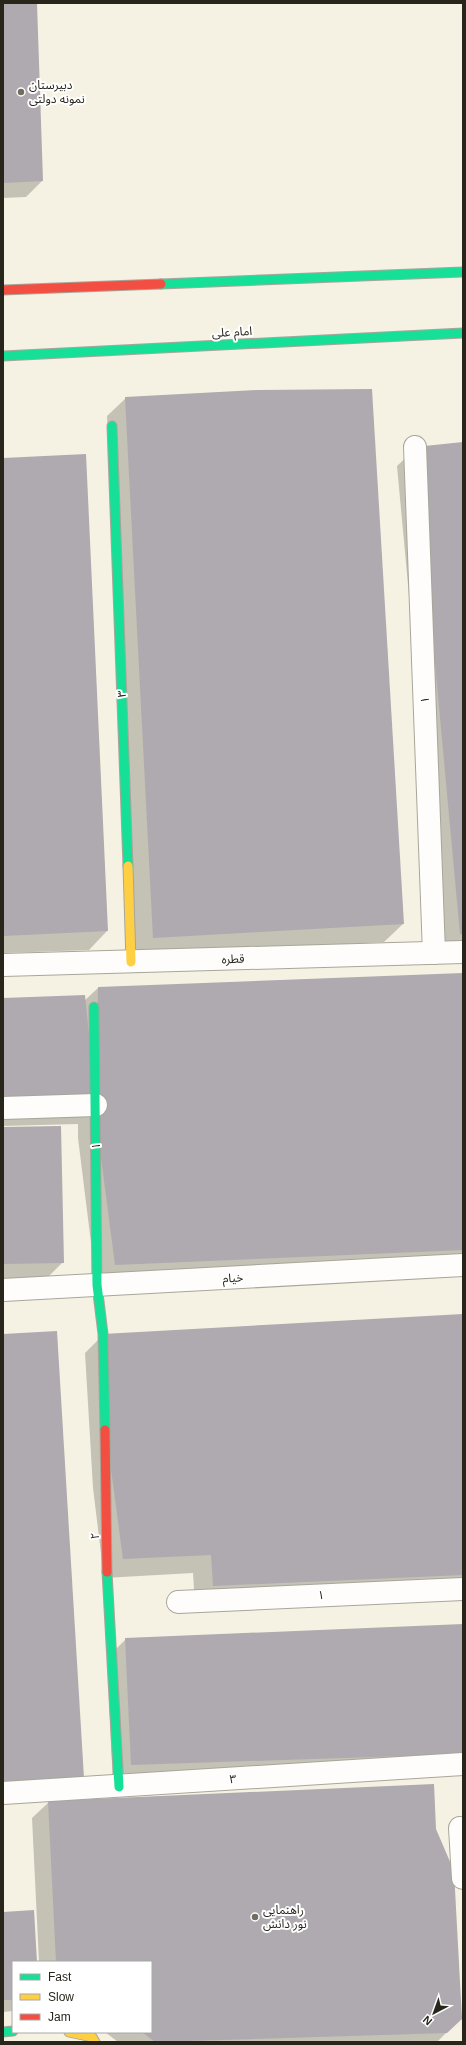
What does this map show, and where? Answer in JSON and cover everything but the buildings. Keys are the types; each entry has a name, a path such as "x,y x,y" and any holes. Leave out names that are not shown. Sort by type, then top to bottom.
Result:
{"street":[{"path":"3,290 462,271"},
{"name":"امام علی","path":"3,356 463,333"},
{"name":"۳","path":"112,426 131,962"},
{"name":"۱","path":"415,447 434,953"},
{"name":"قطره","path":"3,965 463,952"},
{"name":"۱","path":"94,1007 97,1285"},
{"path":"3,1108 96,1105"},
{"name":"خیام","path":"3,1290 463,1265"},
{"name":"۲","path":"97,1285 103,1334 108,1606 119,1787"},
{"name":"۱","path":"178,1602 463,1589"},
{"name":"۳","path":"3,1793 119,1787 463,1764"},
{"path":"460,1828 463,1878"},
{"path":"72,2033 104,2042"}],"traffic: fast":[{"path":"161,284 463,272"},
{"path":"3,356 463,333"},
{"path":"112,426 128,866"},
{"path":"94,1007 97,1285 103,1334 105,1430"},
{"path":"107,1572 119,1787"},
{"path":"3,2032 12,2031"}],"traffic: slow":[{"path":"128,866 131,962"},
{"path":"74,2033 92,2037 95,2042"}],"traffic: jam":[{"path":"3,290 161,284"},
{"path":"105,1430 107,1572"}],"place":[{"name":"دبیرستان نمونه دولتی","path":"21,92"},
{"name":"راهنمایی نور دانش","path":"255,1917"}]}
